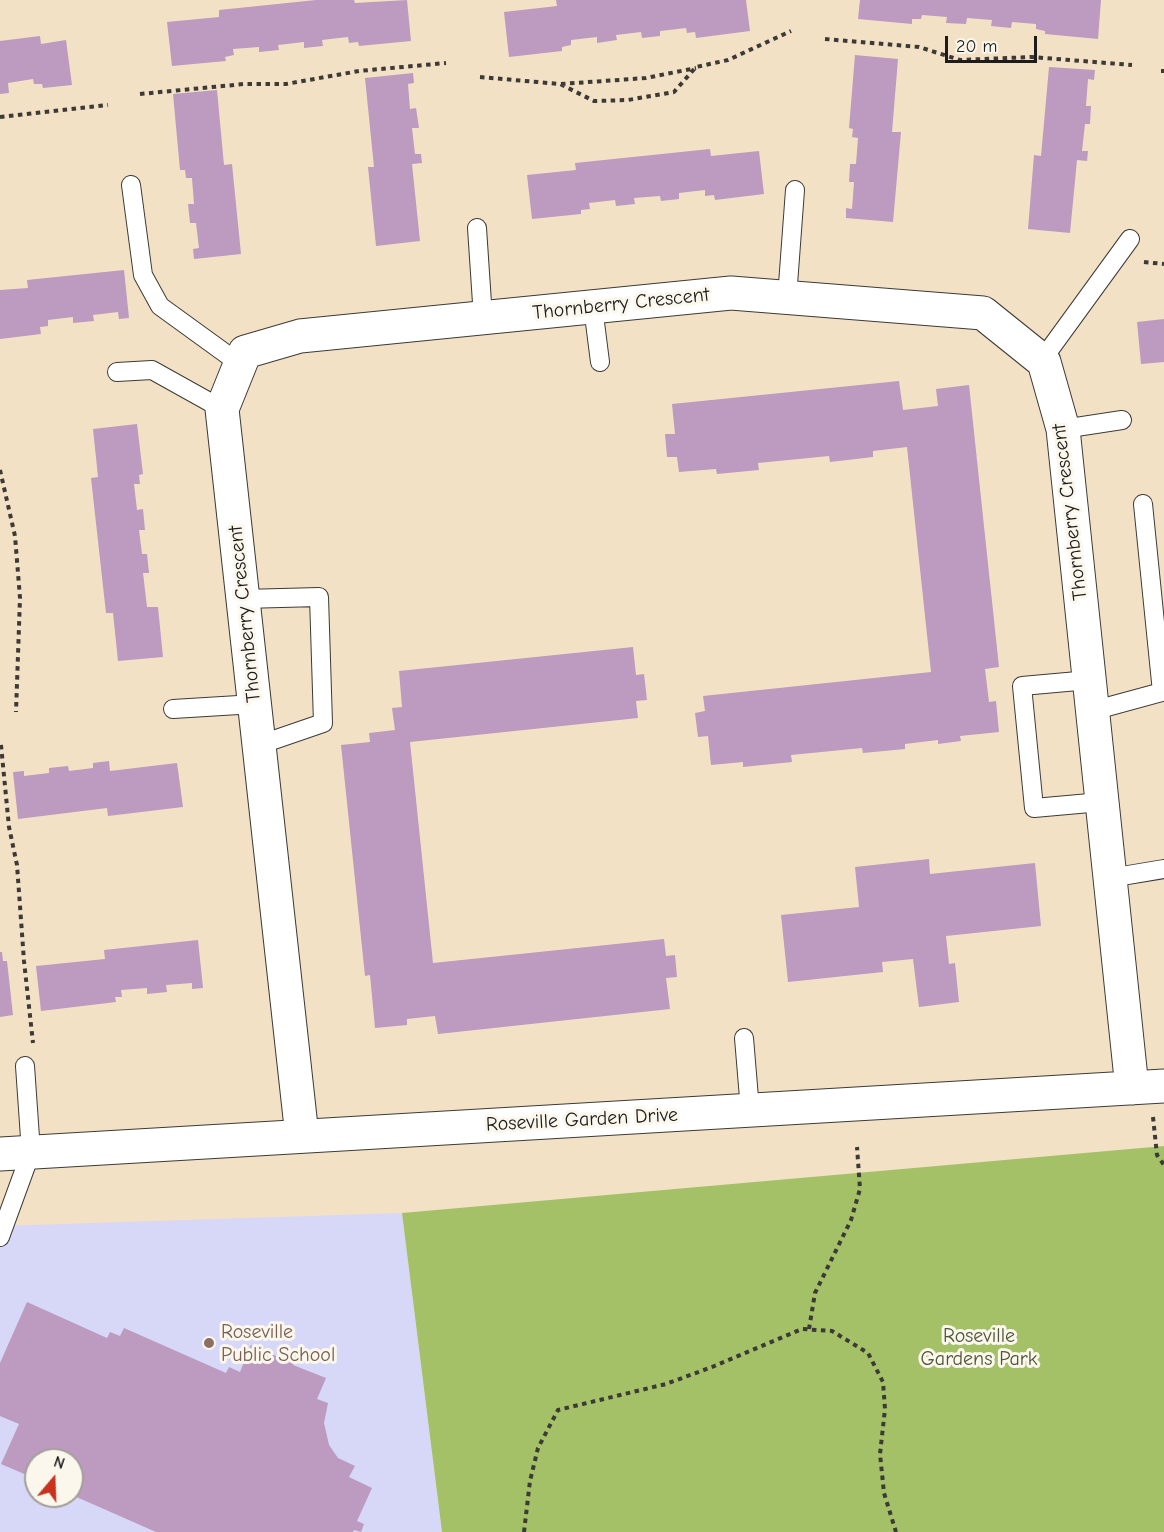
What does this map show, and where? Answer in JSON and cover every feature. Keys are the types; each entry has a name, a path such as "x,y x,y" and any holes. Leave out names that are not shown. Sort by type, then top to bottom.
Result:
{"street":[{"name":"Thornberry Crescent","path":"302,1136 222,409 244,352 300,336 731,293 983,313 1042,360 1063,429 1132,1088"},
{"name":"Roseville Garden Drive","path":"16,1153 1132,1088 1158,1101"}],"lane":[{"path":"131,185 143,275 160,306 240,364"},
{"path":"787,298 795,190"},
{"path":"477,228 483,318"},
{"path":"1042,360 1130,239"},
{"path":"593,307 600,362"},
{"path":"117,372 152,370 222,409"},
{"path":"1063,429 1122,420"},
{"path":"1101,802 1034,808 1022,686 1090,696 1161,692 1143,504"},
{"path":"243,599 319,597 323,723 259,745"},
{"path":"173,710 255,704"},
{"path":"1110,878 1164,869"},
{"path":"744,1038 750,1110"},
{"path":"0,1237 16,1153 25,1066"}],"path":[{"path":"480,77 560,84 646,78 728,60 791,31"},
{"path":"825,39 919,46 960,60 1032,57 1132,65"},
{"path":"140,94 244,84 286,84 359,72 446,63"},
{"path":"560,84 594,101 628,100 674,92 696,68"},
{"path":"0,117 108,105"},
{"path":"1141,262 1164,264"},
{"path":"0,470 15,536 20,598 16,712"},
{"path":"1,745 9,827 17,865 33,1043"},
{"path":"1158,1101 1157,1155 1164,1165"},
{"path":"809,1329 816,1293 851,1220 860,1189 857,1147"},
{"path":"524,1532 530,1481 538,1448 558,1410 666,1383 712,1367 802,1329 832,1331 868,1353 883,1382 885,1409 880,1454 884,1493 896,1532"}],"shaded area":[{"name":"Roseville Public School","path":"402,1213 442,1532 0,1532 0,1226"}],"green space":[{"name":"Roseville Gardens Park","path":"1164,1146 1164,1532 442,1532 402,1213"}],"building":[{"path":"316,0 354,0 355,3 407,0 411,41 359,46 358,42 349,43 348,37 322,40 323,46 304,48 304,42 278,45 279,50 259,52 259,47 233,49 234,55 225,57 226,61 172,66 167,22 219,17 219,10"},
{"path":"556,0 746,0 750,31 696,38 695,32 687,33 686,28 660,31 660,36 642,38 641,32 616,35 617,40 597,43 597,37 571,40 571,45 562,47 562,51 509,57 504,12 557,6"},
{"path":"860,0 1101,0 1098,39 1045,34 1045,31 1036,29 1036,24 1012,22 1011,28 991,26 992,20 967,18 966,24 946,23 947,17 922,15 921,19 912,19 912,24 858,19"},
{"path":"40,36 41,44 66,40 72,85 43,88 42,84 34,84 33,79 8,83 9,93 0,94 0,41"},
{"path":"855,55 898,59 892,132 901,132 893,222 846,218 846,208 852,209 854,182 849,182 850,164 856,164 858,138 852,137 853,129 849,128"},
{"path":"1049,67 1095,70 1094,80 1088,79 1086,106 1091,106 1090,124 1085,124 1082,151 1088,151 1087,161 1077,160 1070,233 1028,229 1034,155 1041,156"},
{"path":"413,73 414,83 408,84 410,109 416,108 419,128 412,128 415,154 421,154 422,163 412,164 420,241 376,246 368,167 374,167 365,78"},
{"path":"217,90 224,165 232,164 241,254 194,259 193,249 199,248 196,223 190,223 188,204 194,204 192,178 186,178 185,170 180,170 173,94"},
{"path":"710,149 711,156 759,151 764,194 715,200 714,195 705,196 705,190 679,193 679,199 661,201 660,196 634,198 635,204 616,206 615,200 589,203 590,209 581,210 581,214 532,219 527,175 576,170 575,163"},
{"path":"124,270 129,318 119,319 118,312 93,315 94,321 73,323 73,317 48,320 48,326 40,327 41,334 0,339 0,290 28,288 27,280"},
{"path":"1164,319 1164,362 1141,364 1137,322"},
{"path":"899,381 903,410 938,406 936,389 969,385 999,667 985,669 989,702 996,701 999,732 960,736 961,741 938,744 938,740 905,744 905,749 863,753 862,748 791,755 792,762 743,767 743,762 711,765 708,736 698,737 695,713 705,711 703,696 931,672 907,447 873,451 873,457 830,462 829,456 758,463 759,470 717,474 716,469 679,472 677,457 667,457 665,434 675,434 672,404"},
{"path":"137,424 143,474 139,475 140,484 134,484 137,510 143,509 145,530 139,530 142,554 147,554 149,573 143,573 147,607 158,607 163,657 118,661 113,613 106,613 91,478 98,477 93,429"},
{"path":"633,647 636,675 644,674 647,700 636,701 638,718 410,742 433,963 664,939 666,956 675,955 677,977 666,978 670,1009 438,1034 435,1016 407,1019 407,1025 375,1028 370,975 365,976 341,745 370,742 369,733 395,730 392,708 402,707 399,671"},
{"path":"109,761 110,771 177,763 183,807 108,816 107,808 18,819 13,772 24,771 24,776 49,773 49,768 68,766 69,771 93,768 93,763"},
{"path":"929,859 930,874 1035,863 1041,926 946,936 949,964 955,963 959,1002 919,1007 913,959 882,962 883,972 788,982 781,915 859,907 855,867"},
{"path":"198,940 203,988 192,989 192,983 166,985 167,992 147,994 147,988 121,990 122,997 115,997 116,1002 41,1011 36,966 105,959 104,950"},
{"path":"0,952 2,952 3,961 7,961 13,1015 0,1017"},
{"path":"27,1302 107,1338 110,1332 120,1336 124,1328 226,1373 229,1367 240,1372 251,1345 283,1359 287,1352 297,1357 293,1365 326,1378 317,1399 328,1403 324,1423 329,1445 338,1458 355,1466 349,1477 372,1488 357,1521 364,1524 361,1532 354,1530 353,1532 156,1532 84,1500 84,1448 24,1448 24,1474 1,1464 19,1424 0,1416 0,1363"}],"place":[{"name":"Roseville Public School","path":"209,1343"}]}
